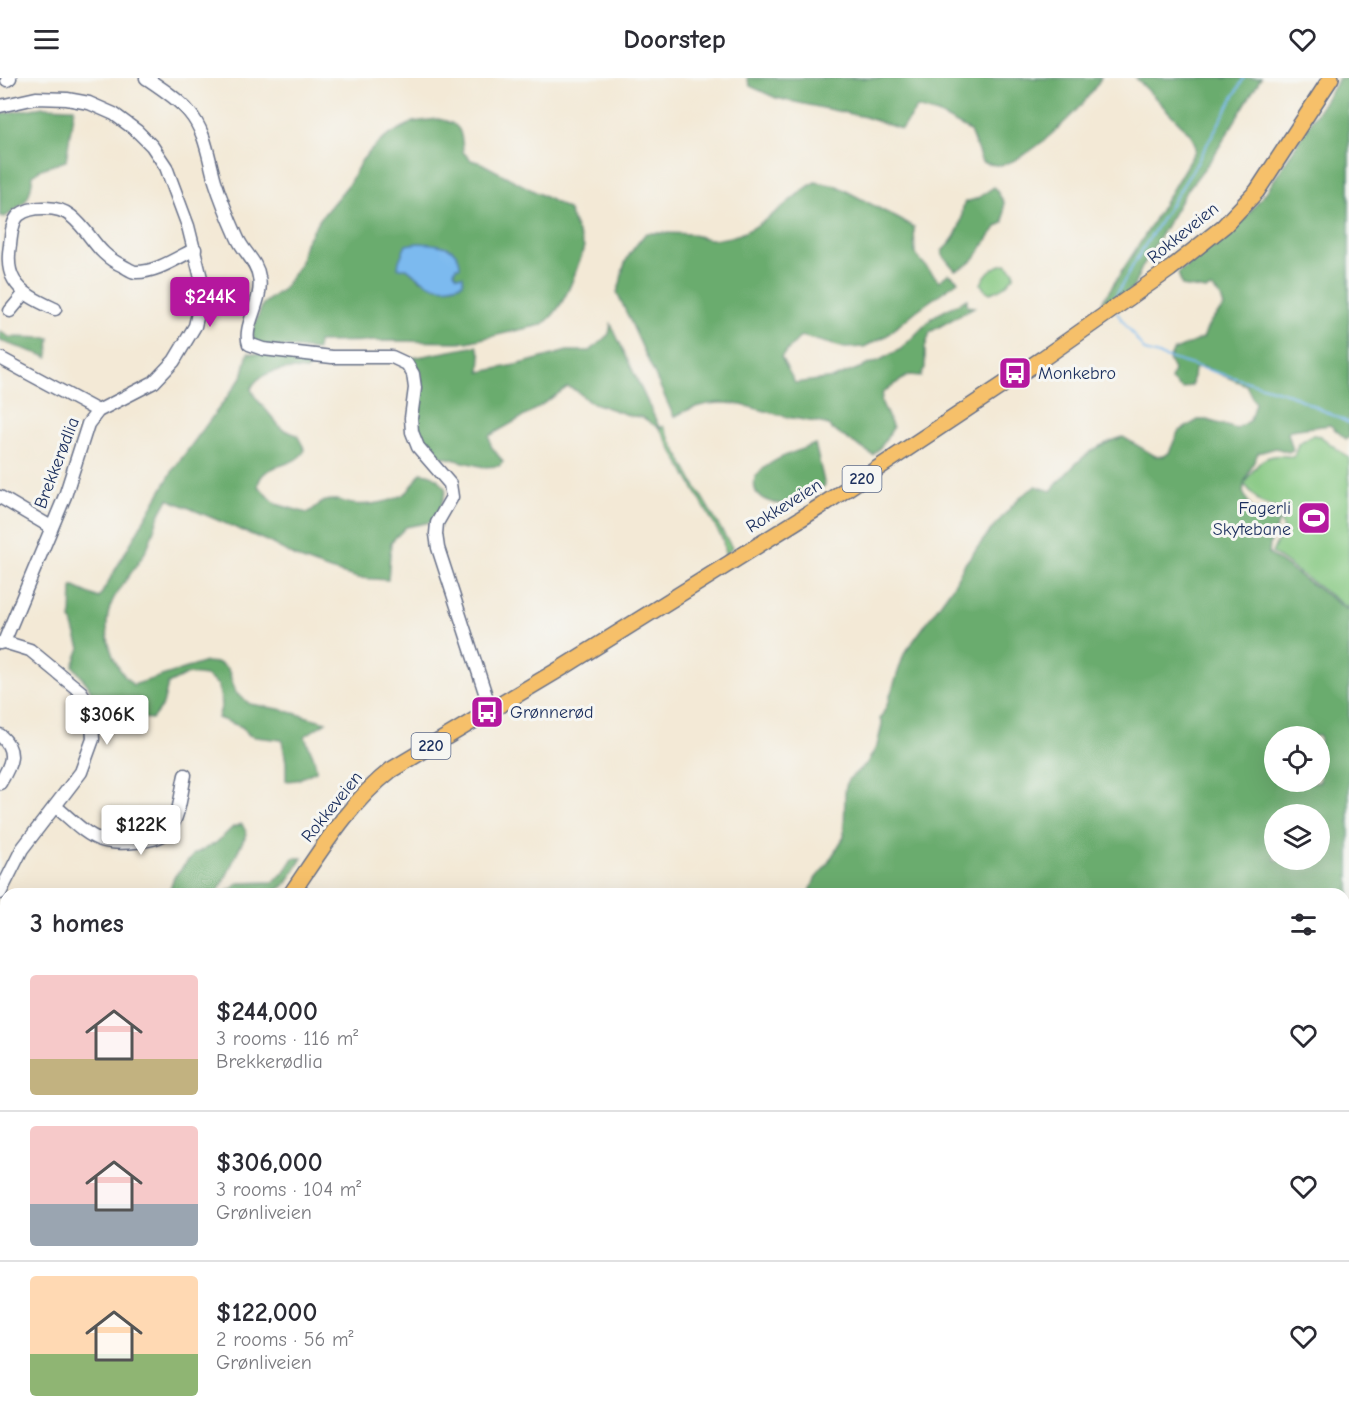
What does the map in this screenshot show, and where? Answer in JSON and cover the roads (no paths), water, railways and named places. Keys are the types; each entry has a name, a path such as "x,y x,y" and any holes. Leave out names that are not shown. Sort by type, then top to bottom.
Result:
{"main road":[{"name":"Rokkeveien","path":"295,888 349,811 366,792 392,771 821,506 1116,308 1209,239 1247,202 1273,168 1331,78"}],"street":[{"path":"146,78 190,113 203,135 216,182 238,240 256,267 260,278 260,296 246,332 249,344 263,349 332,357 392,357 407,364 411,369 415,388 411,418 412,432 418,447 450,484 452,497 437,523 438,548 491,711"},
{"name":"Brekkerødlia","path":"0,106 36,98 89,103 114,114 137,131 152,146 166,167 188,226 201,278 200,305 195,326 174,360 154,382 98,411 88,424 72,478 2,642"},
{"path":"55,309 25,293 18,286 10,271 9,246 14,222 20,214 35,208 59,209 69,214 112,262 134,272 155,268 195,249"},
{"path":"10,311 25,293"},
{"name":"Brekkerødlia","path":"0,358 98,411"},
{"name":"Brekkerødlia","path":"0,497 51,527"},
{"path":"2,642 30,650 81,692 91,708 93,739 81,772 22,849 2,888"},
{"path":"0,735 7,741 11,752 10,765 0,783"},
{"path":"56,807 88,833 103,841 146,840 160,837 174,820 185,776"}],"water":[{"path":"419,243 439,245 452,250 459,259 460,267 456,267 454,272 457,276 463,276 463,283 447,288 433,286 407,268 398,268 406,245"}],"waterway":[{"path":"1112,302 1195,166 1244,78"},
{"path":"1117,313 1145,351 1289,394 1349,423"}],"place":[{"name":"Monkebro","path":"1015,373"},
{"name":"Fagerli Skytebane","path":"1314,518"},
{"name":"Grønnerød","path":"487,712"}]}
